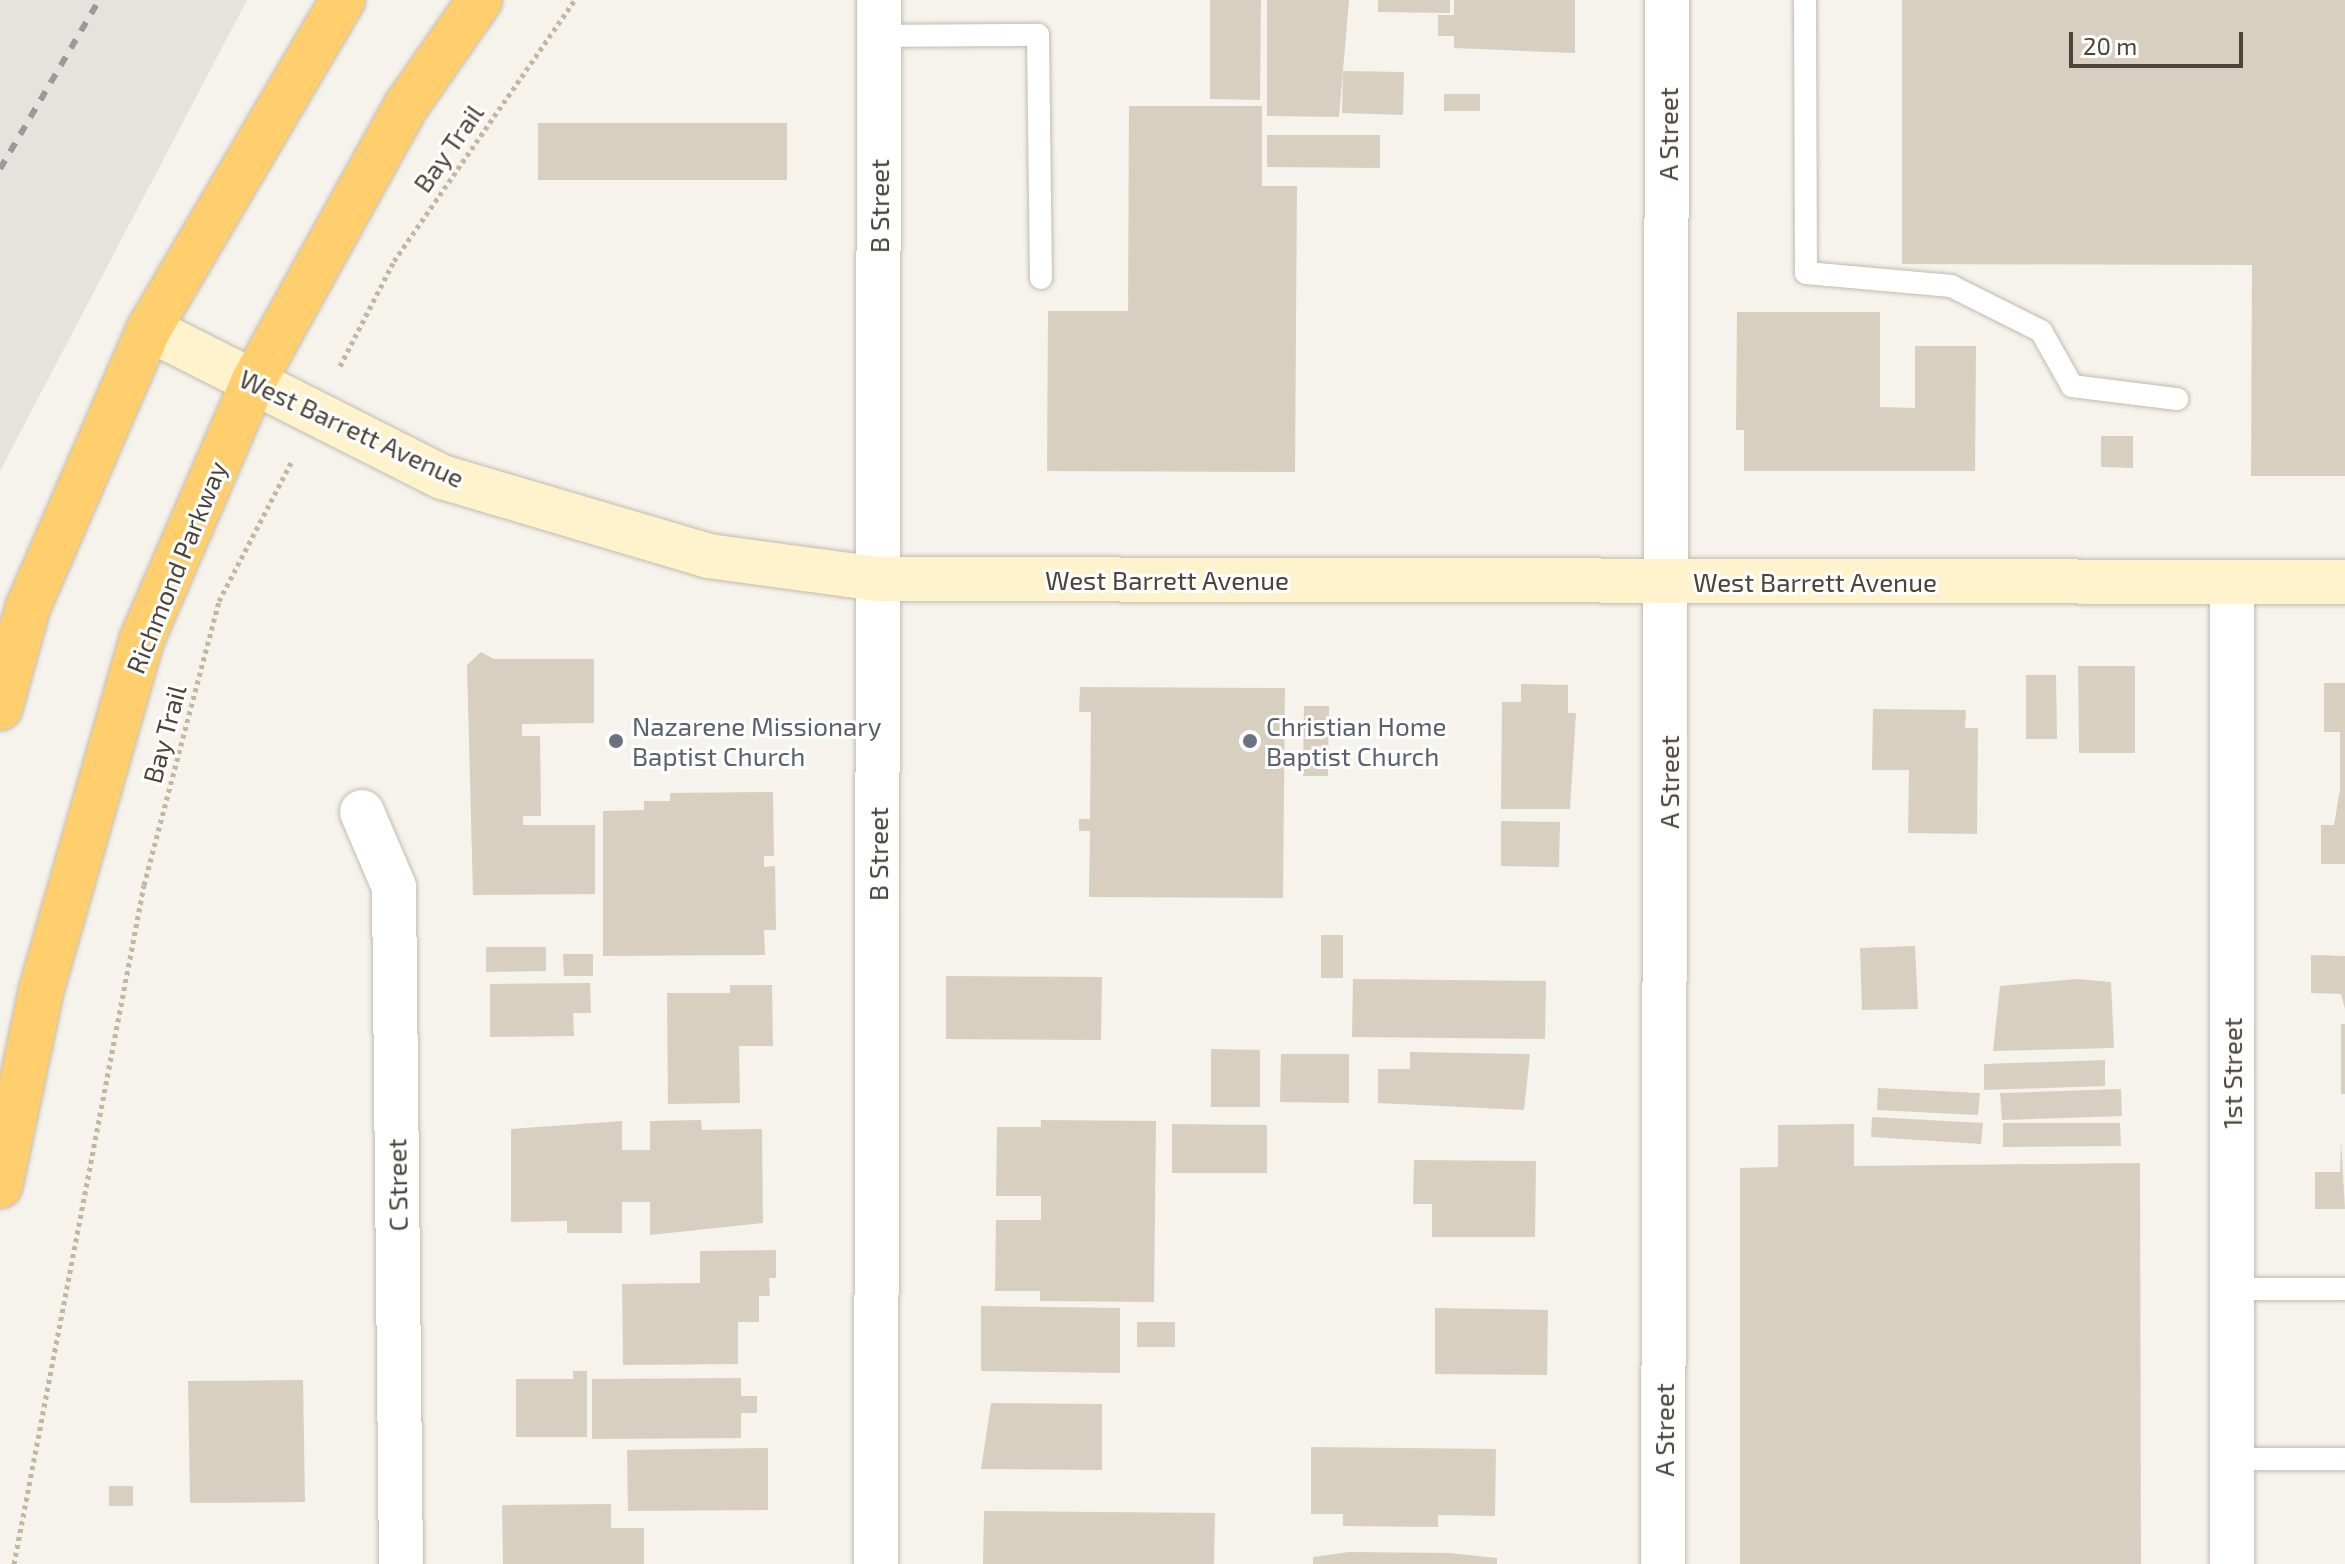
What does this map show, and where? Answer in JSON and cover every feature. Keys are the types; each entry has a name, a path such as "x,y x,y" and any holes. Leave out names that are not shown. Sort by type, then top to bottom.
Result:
{"highway":[{"path":"0,708 28,607 149,329 343,0"},
{"name":"Richmond Parkway","path":"0,1186 41,991 138,650 253,382 406,106 480,0"}],"main road":[{"name":"West Barrett Avenue","path":"149,329 442,477 708,556 879,579 2345,582"}],"street":[{"name":"A Street","path":"1663,1564 1670,582 1667,0"},
{"name":"B Street","path":"876,1564 879,18"},
{"name":"1st Street","path":"2232,582 2232,1564"},
{"name":"C Street","path":"362,812 394,887 401,1564"}],"lane":[{"path":"1805,0 1806,273 1951,286 2041,331 2072,386 2177,399"},
{"path":"879,18 1038,35 1041,278"},
{"path":"2232,1289 2345,1289"},
{"path":"2232,1459 2345,1459"}],"path":[{"name":"Bay Trail","path":"14,1564 144,885 219,601 394,261 575,0"}],"shaded area":[{"path":"0,0 247,0 0,471"}],"building":[{"path":"1210,0 1261,0 1260,100 1210,99"},
{"path":"1267,0 1349,0 1339,117 1267,116"},
{"path":"1378,0 1450,0 1450,13 1378,12"},
{"path":"1454,0 1575,0 1575,53 1454,48 1454,36 1438,36 1438,15 1454,15"},
{"path":"1902,0 2345,0 2345,476 2251,476 2252,265 1902,264"},
{"path":"1343,71 1404,72 1403,115 1342,113"},
{"path":"1444,94 1480,94 1480,111 1444,111"},
{"path":"1129,106 1262,106 1262,186 1297,186 1295,472 1047,471 1048,311 1128,311"},
{"path":"538,123 787,123 787,180 538,180"},
{"path":"1267,135 1380,135 1380,168 1267,167"},
{"path":"1737,312 1880,312 1880,407 1915,408 1915,346 1976,346 1975,471 1744,471 1744,430 1736,430"},
{"path":"2101,436 2133,436 2133,468 2101,467"},
{"path":"481,652 494,659 594,659 594,723 522,724 522,736 540,736 541,816 523,816 523,825 595,825 595,894 473,895 467,665"},
{"path":"2078,666 2135,666 2135,753 2079,753"},
{"path":"2026,675 2056,675 2057,739 2026,739"},
{"path":"2324,683 2345,683 2345,864 2321,864 2321,825 2334,825 2340,789 2340,732 2324,732"},
{"path":"1521,684 1568,685 1568,713 1576,713 1570,809 1501,809 1502,702 1521,702"},
{"path":"1080,687 1285,688 1283,898 1089,897 1090,831 1079,831 1079,819 1090,819 1091,712 1079,712"},
{"path":"1304,706 1329,706 1328,776 1303,776"},
{"path":"1873,709 1966,710 1965,728 1978,728 1977,834 1908,833 1909,770 1872,770"},
{"path":"773,792 774,856 764,856 764,867 775,866 776,930 764,930 765,955 603,956 603,811 644,810 644,801 670,801 670,793"},
{"path":"1501,821 1560,822 1559,867 1501,866"},
{"path":"1321,935 1343,935 1343,978 1321,978"},
{"path":"1915,946 1918,1009 1862,1010 1860,948"},
{"path":"486,947 546,947 546,971 486,972"},
{"path":"563,954 593,954 593,976 564,976"},
{"path":"2311,955 2345,956 2345,1009 2341,994 2311,993"},
{"path":"946,976 1102,977 1101,1040 946,1039"},
{"path":"1353,979 1546,981 1545,1039 1352,1037"},
{"path":"2077,979 2111,982 2114,1048 1993,1051 2000,986"},
{"path":"590,983 591,1013 573,1013 574,1036 490,1037 490,984"},
{"path":"730,985 772,985 773,1046 739,1046 740,1103 668,1104 667,993 730,993"},
{"path":"2341,1024 2345,1024 2345,1094 2341,1094"},
{"path":"1211,1049 1260,1050 1260,1107 1211,1107"},
{"path":"1410,1052 1530,1054 1524,1110 1378,1103 1378,1069 1410,1069"},
{"path":"1281,1054 1349,1054 1349,1103 1280,1102"},
{"path":"2105,1060 2105,1086 1984,1090 1984,1064"},
{"path":"1878,1088 1980,1093 1978,1115 1877,1110"},
{"path":"2121,1089 2122,1116 2002,1120 2000,1093"},
{"path":"1872,1117 1983,1123 1981,1144 1871,1137"},
{"path":"701,1120 702,1130 762,1129 763,1223 650,1235 650,1202 622,1202 622,1233 567,1233 567,1221 511,1222 511,1129 622,1121 622,1150 650,1150 650,1121"},
{"path":"1041,1120 1156,1121 1154,1302 1040,1301 1040,1291 995,1291 996,1220 1041,1220 1041,1196 996,1196 997,1127 1041,1127"},
{"path":"2003,1123 2120,1123 2121,1146 2003,1147"},
{"path":"1172,1124 1267,1125 1267,1173 1172,1173"},
{"path":"1854,1124 1854,1166 2140,1163 2141,1564 1740,1564 1740,1168 1778,1167 1778,1125"},
{"path":"2341,1140 2345,1209 2315,1209 2315,1172 2340,1172"},
{"path":"1414,1160 1536,1161 1535,1237 1432,1237 1432,1204 1413,1204"},
{"path":"776,1250 776,1278 769,1278 770,1296 759,1296 759,1322 738,1322 738,1364 623,1365 622,1284 700,1283 700,1251"},
{"path":"981,1306 1120,1308 1120,1373 981,1371"},
{"path":"1435,1308 1548,1310 1547,1375 1435,1374"},
{"path":"1137,1322 1175,1322 1175,1347 1137,1347"},
{"path":"573,1371 587,1371 587,1437 516,1437 516,1379 573,1379"},
{"path":"741,1378 741,1396 757,1396 757,1413 741,1413 741,1438 592,1439 592,1379"},
{"path":"303,1380 305,1502 190,1503 188,1381"},
{"path":"991,1403 1102,1404 1102,1470 981,1469"},
{"path":"1311,1447 1496,1449 1495,1516 1438,1515 1438,1527 1343,1526 1343,1514 1311,1514"},
{"path":"768,1448 768,1510 628,1511 627,1450"},
{"path":"109,1486 133,1486 133,1506 109,1506"},
{"path":"611,1504 611,1528 644,1528 644,1564 503,1564 502,1505"},
{"path":"984,1511 1215,1513 1214,1564 983,1564"},
{"path":"1349,1552 1449,1553 1497,1558 1497,1564 1313,1564 1313,1557"}],"railway":[{"path":"0,169 99,0"}],"place":[{"name":"Nazarene Missionary Baptist Church","path":"616,741"},
{"name":"Christian Home Baptist Church","path":"1250,741"}]}
